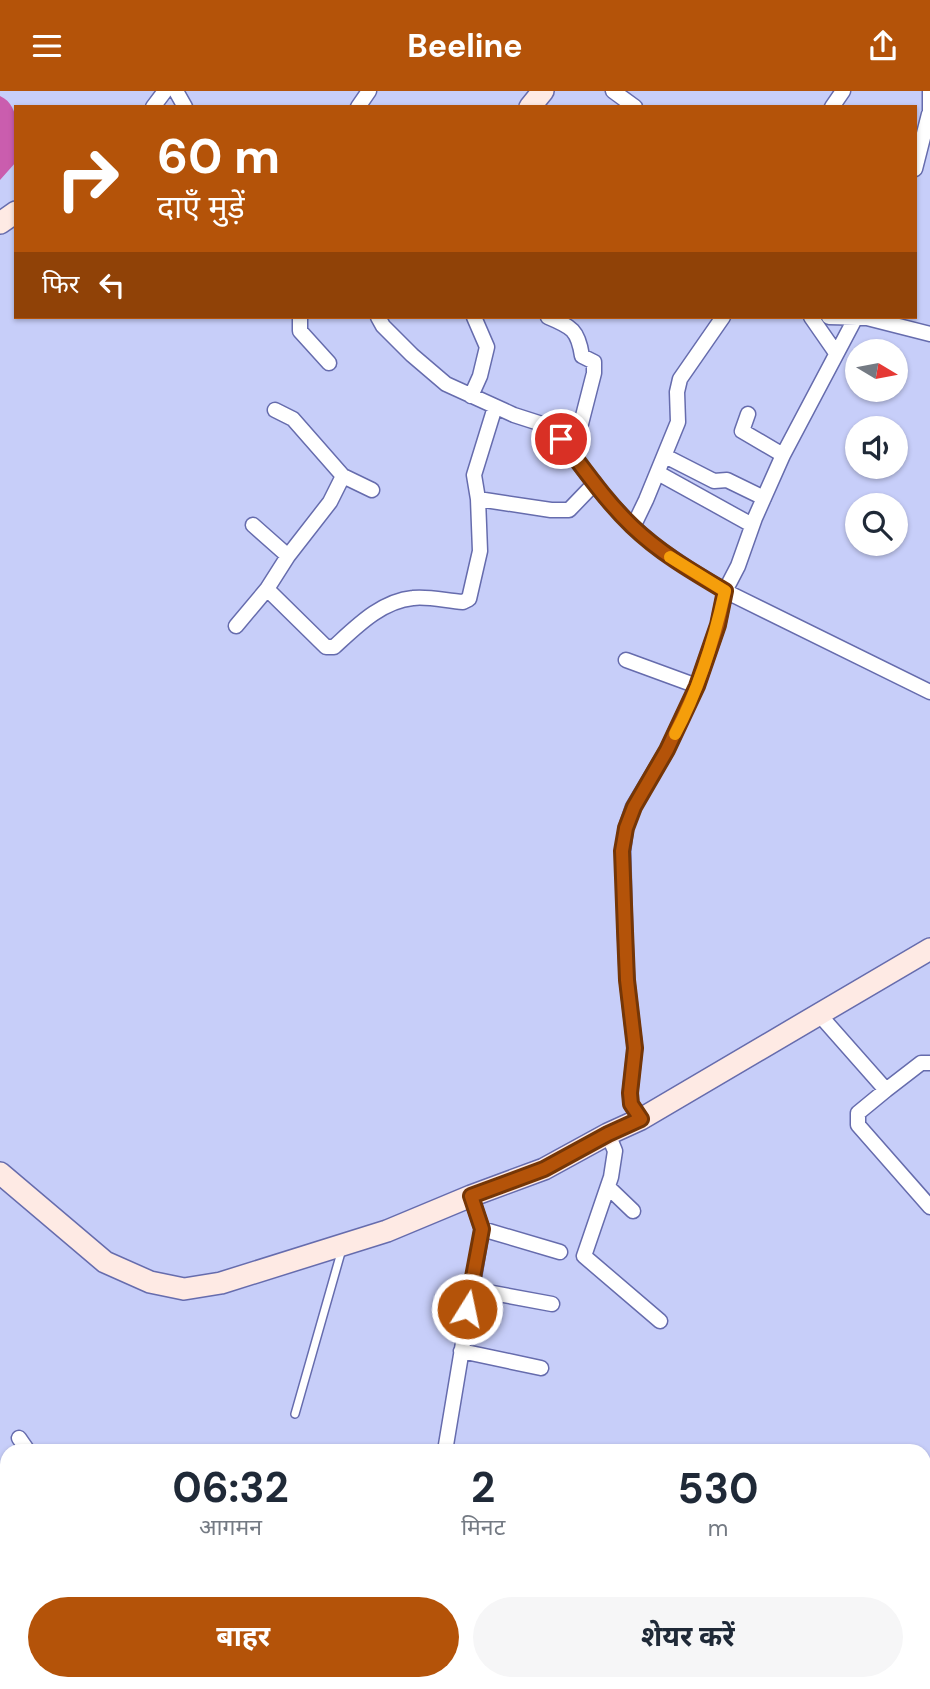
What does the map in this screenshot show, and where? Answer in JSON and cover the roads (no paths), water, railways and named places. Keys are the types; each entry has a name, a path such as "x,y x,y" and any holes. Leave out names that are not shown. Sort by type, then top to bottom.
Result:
{"main road":[{"path":"532,105 543,91"},
{"path":"0,1173 105,1262 150,1282 184,1289 221,1283 387,1230 544,1169 641,1119 818,1013 928,954"}],"street":[{"path":"613,91 632,105"},
{"path":"930,91 930,133"},
{"path":"917,161 929,114"},
{"path":"300,319 300,331 329,363"},
{"path":"379,319 412,355 446,384 495,407 542,424 561,439 594,483 633,527 658,548 725,591 930,692"},
{"path":"471,396 480,376 487,347 475,319"},
{"path":"552,319 573,329 578,336 582,356 594,362 594,373 573,456"},
{"path":"633,527 678,422 677,393 680,379 722,319"},
{"path":"812,319 836,353"},
{"path":"641,1119 631,1104 630,1093 635,1048 627,980 622,851 626,828 634,807 667,750 697,686 718,625 725,591 738,566 752,525 783,455 854,319"},
{"path":"867,319 930,334"},
{"path":"267,589 326,647 334,647 380,608 397,601 414,597 463,603 469,599 480,551 474,475 495,407"},
{"path":"275,410 293,419 342,476 372,490"},
{"path":"748,414 742,431 783,455"},
{"path":"665,456 714,481 727,480 764,498"},
{"path":"658,473 752,525"},
{"path":"236,626 267,589 288,556 330,502 342,476"},
{"path":"478,499 551,510 569,510 594,483"},
{"path":"253,525 288,556"},
{"path":"626,660 697,686"},
{"path":"818,1013 886,1090"},
{"path":"930,1063 921,1063 858,1113 858,1125 930,1207"},
{"path":"608,1134 615,1151 608,1187 584,1256 660,1321"},
{"path":"608,1187 634,1211"},
{"path":"446,1444 482,1229 471,1196"},
{"path":"482,1229 560,1252"},
{"path":"471,1289 552,1304"},
{"path":"461,1351 541,1368"},
{"path":"19,1438 23,1444"}],"lane":[{"path":"295,1414 343,1245"}]}
